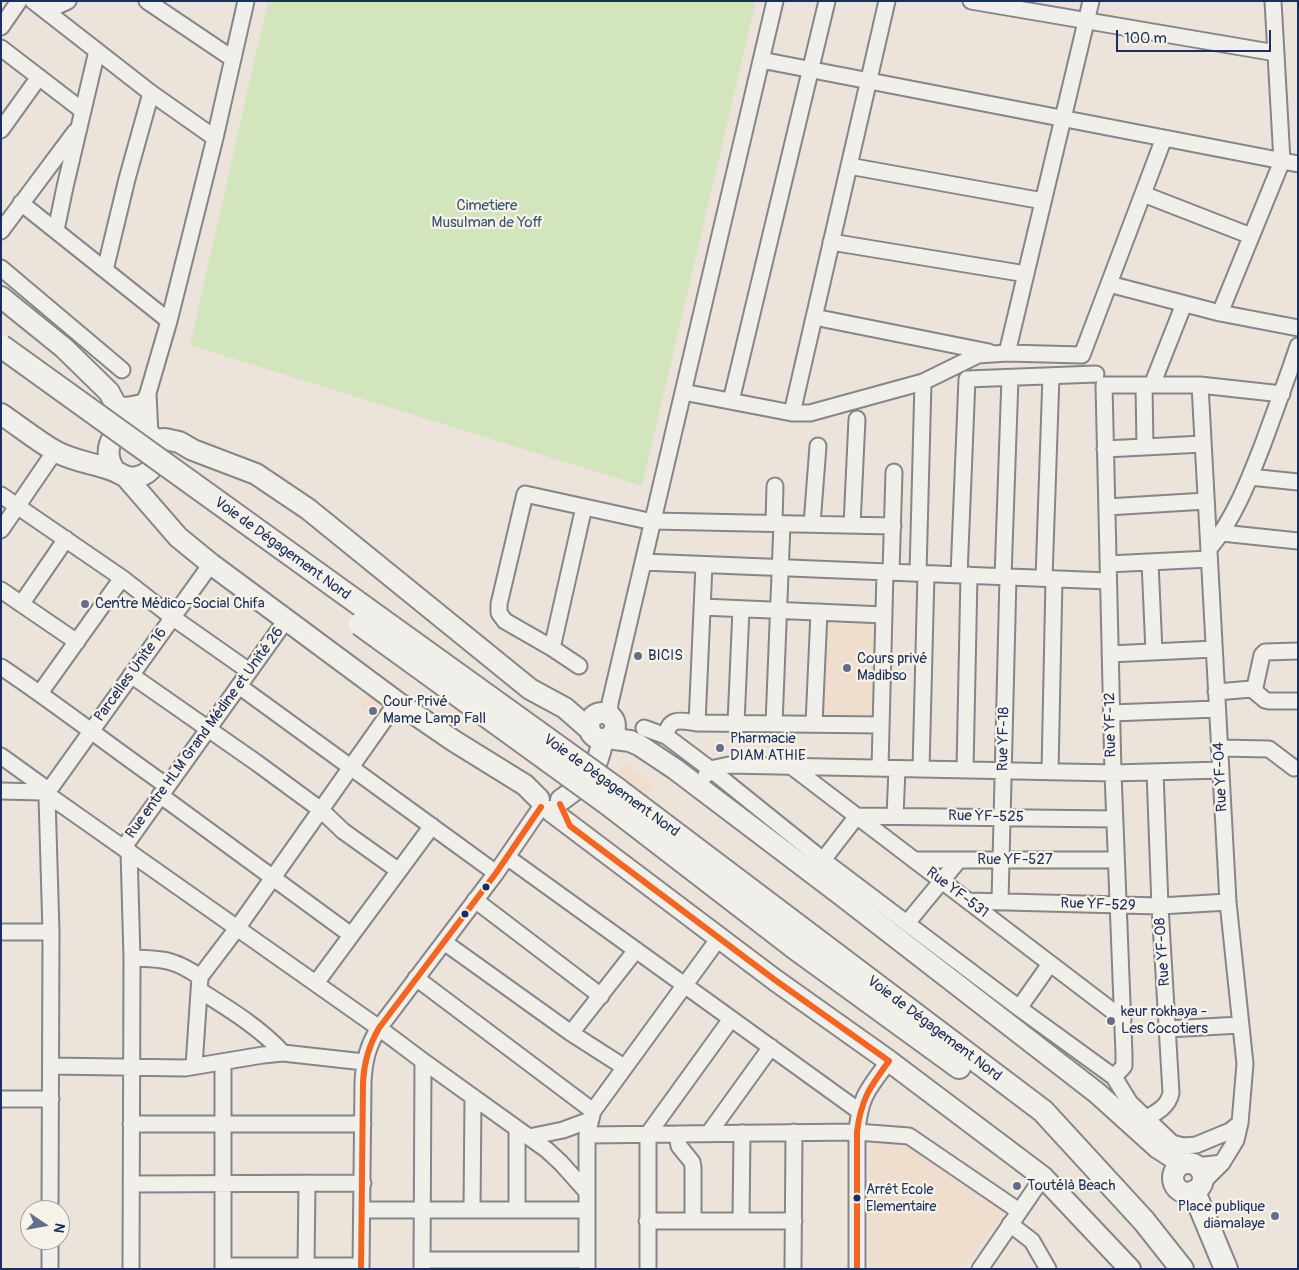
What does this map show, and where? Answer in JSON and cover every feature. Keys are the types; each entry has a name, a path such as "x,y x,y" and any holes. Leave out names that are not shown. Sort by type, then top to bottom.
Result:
{"highway":[{"name":"Voie de Dégagement Nord","path":"1,346 1042,1111 1144,1221 1182,1269"},
{"name":"Voie de Dégagement Nord","path":"1,364 613,796 794,947 1034,1122 1135,1229 1166,1269"},
{"path":"1190,1177 1226,1269"}],"main road":[{"path":"1,297 64,348 114,400 135,438 154,465 129,474 60,453 1,414"},
{"path":"114,400 128,408 145,399"},
{"path":"135,438 108,460 129,474 156,513 178,537 210,564 454,742 547,799 570,826 1043,1177 1130,1269"},
{"path":"60,453 135,438 165,439 179,442 193,450 256,474 308,509 530,689 602,725 637,734 668,764 840,894 1089,1087 1190,1177"},
{"path":"547,799 575,783 586,771 602,725"}],"street":[{"path":"1,27 20,1"},
{"path":"33,1 151,93 215,138"},
{"path":"46,11 68,1"},
{"path":"147,1 233,59"},
{"path":"135,438 169,321 215,138 246,1"},
{"path":"602,725 653,522 775,1"},
{"path":"731,401 826,1"},
{"path":"792,413 887,1"},
{"path":"971,1 1276,53"},
{"path":"1003,353 1026,274 1091,1"},
{"path":"1220,313 1282,161 1272,1"},
{"path":"1,48 83,111"},
{"path":"56,230 78,126 97,51"},
{"path":"761,60 1298,164"},
{"path":"1,130 39,77"},
{"path":"105,270 127,179 151,93"},
{"path":"1,231 78,126"},
{"path":"1082,355 1164,138"},
{"path":"849,166 1043,201"},
{"path":"1143,194 1251,236"},
{"path":"21,203 169,321"},
{"path":"831,242 1026,274"},
{"path":"1,268 122,370"},
{"path":"1109,284 1220,313 1298,328"},
{"path":"1145,447 1148,385 1184,304"},
{"path":"814,317 1003,353"},
{"path":"1108,564 1150,562 1209,554 1222,533 1250,476 1282,394 1298,346"},
{"path":"683,392 792,413 810,413 922,382 978,355 1003,353 1082,355"},
{"path":"1082,355 1100,380"},
{"path":"965,770 964,575 967,379 1051,376 1148,385 1200,385 1282,394"},
{"path":"1050,772 1051,376"},
{"name":"Rue YF-18","path":"1000,902 1010,378"},
{"name":"Rue YF-12","path":"1100,380 1105,449 1114,819 1123,1019 1119,1071"},
{"path":"921,769 922,382"},
{"name":"Rue YF-04","path":"1190,1177 1222,1163 1236,1140 1240,1123 1245,1064 1228,902 1200,385"},
{"path":"852,525 857,419"},
{"path":"1105,449 1203,444"},
{"path":"812,524 818,446"},
{"path":"1,530 60,453"},
{"path":"880,768 884,615 893,526 894,472"},
{"path":"1250,476 1298,482"},
{"path":"774,724 780,568 775,486"},
{"path":"579,666 552,648 505,622 499,613 499,604 525,494 653,522 893,526"},
{"path":"1,495 122,578 172,617 249,671"},
{"path":"1106,507 1206,501"},
{"path":"552,648 584,507"},
{"path":"1222,533 1298,541"},
{"path":"22,603 66,540"},
{"path":"643,562 1108,581"},
{"path":"1150,562 1154,652"},
{"name":"Parcelles Unite 16","path":"47,792 210,564"},
{"path":"697,723 704,565"},
{"path":"40,693 122,578"},
{"path":"1,590 77,642"},
{"path":"702,607 884,615"},
{"path":"736,723 742,609"},
{"path":"814,724 819,612"},
{"name":"Rue entre HLM Grand Médine et Unité 26","path":"126,849 163,791 286,620"},
{"path":"1110,654 1214,649"},
{"path":"1252,689 1255,687 1262,655 1265,652 1298,651"},
{"path":"1,667 40,693 163,791 352,935"},
{"path":"131,675 321,810 343,830 399,871"},
{"path":"239,686 496,873"},
{"path":"1216,692 1252,689 1265,700 1298,701"},
{"path":"194,1066 200,983 397,702"},
{"path":"1111,713 1217,709"},
{"path":"666,736 667,729 676,721 697,723 881,725"},
{"path":"637,734 666,736 823,860 1019,1008 1119,1071 1130,1104 1145,1120 1172,1143 1183,1146 1196,1145 1230,1131 1240,1123"},
{"path":"1219,748 1269,748 1294,768"},
{"path":"1,756 47,792 380,1028 523,1133 561,1163 587,1192"},
{"path":"698,787 710,769 729,765 1113,773 1221,770"},
{"name":"Rue YF-531","path":"791,766 1123,1019"},
{"path":"895,816 897,769"},
{"name":"Rue YF-08","path":"1145,1120 1161,1110 1169,1101 1171,1093 1160,906 1155,772"},
{"path":"1,791 47,792"},
{"path":"47,792 51,932 50,1200"},
{"path":"223,1062 223,1268 306,1266 361,1268 364,1062 372,1039 496,873 547,799"},
{"path":"823,860 857,816"},
{"name":"Rue YF-525","path":"857,816 1114,819"},
{"path":"316,983 432,826"},
{"path":"126,849 132,958 131,1269"},
{"path":"507,857 859,1111"},
{"name":"Rue YF-527","path":"914,860 1116,860"},
{"path":"907,923 959,860"},
{"path":"475,900 600,996"},
{"name":"Rue YF-529","path":"968,901 1160,906 1228,902"},
{"path":"1,932 51,932"},
{"path":"423,1061 422,1264 587,1264 587,1192 590,1122 624,1067 719,938"},
{"path":"444,942 571,1033 624,1067"},
{"path":"571,1033 636,950"},
{"path":"132,958 174,961 239,1016 272,1041 284,1053"},
{"path":"1019,1008 1050,964"},
{"path":"416,978 590,1122 648,1134 857,1132 909,1136 1019,1211"},
{"path":"648,1269 648,1134 731,1019"},
{"path":"1168,1029 1240,1025"},
{"path":"709,1133 770,1047"},
{"path":"50,1066 185,1068 284,1053 364,1062"},
{"path":"857,1269 857,1132 859,1111 865,1093 889,1062"},
{"path":"472,1097 472,1210"},
{"path":"1,1099 50,1099"},
{"path":"523,1133 564,1130 590,1122"},
{"path":"131,1124 362,1124"},
{"path":"793,1269 794,1132"},
{"path":"517,1210 523,1133"},
{"path":"741,1221 742,1133"},
{"path":"677,1134 681,1150 692,1162 693,1221"},
{"path":"980,1269 1043,1177"},
{"path":"132,1184 363,1184"},
{"path":"306,1266 307,1184"},
{"path":"362,1210 587,1210"},
{"path":"648,1221 794,1221"},
{"path":"1010,1224 1032,1241 1048,1269"},
{"path":"50,1250 50,1269"}],"shaded area":[{"name":"Cours privé Madibso","path":"822,615 878,618 873,719 817,717"},
{"name":"Cour Privé Mame Lamp Fall","path":"371,693 387,702 376,718 357,704 363,696 367,698"},
{"path":"625,763 655,785 646,797 615,775"},
{"path":"870,1134 916,1136 1012,1205 962,1269 869,1269"}],"green space":[{"name":"Cimetiere Musulman de Yoff","path":"268,1 756,1 642,486 190,345"}],"transit line":[{"path":"560,804 570,826 775,980 889,1061 867,1094 857,1132 857,1269"},
{"path":"361,1269 363,1082 366,1061 372,1041 379,1028 496,873 541,807"}],"place":[{"name":"Centre Médico-Social Chifa","path":"85,604"},
{"name":"BICIS","path":"638,656"},
{"name":"Cours privé Madibso","path":"847,668"},
{"name":"Cour Privé Mame Lamp Fall","path":"373,711"},
{"name":"Pharmacie DIAM ATHIE","path":"720,748"},
{"name":"keur rokhaya - Les Cocotiers","path":"1111,1021"},
{"name":"Toutélà Beach","path":"1017,1186"},
{"name":"Arrêt Ecole Elementaire","path":"857,1198"},
{"name":"Place publique diamalaye","path":"1275,1216"}]}
